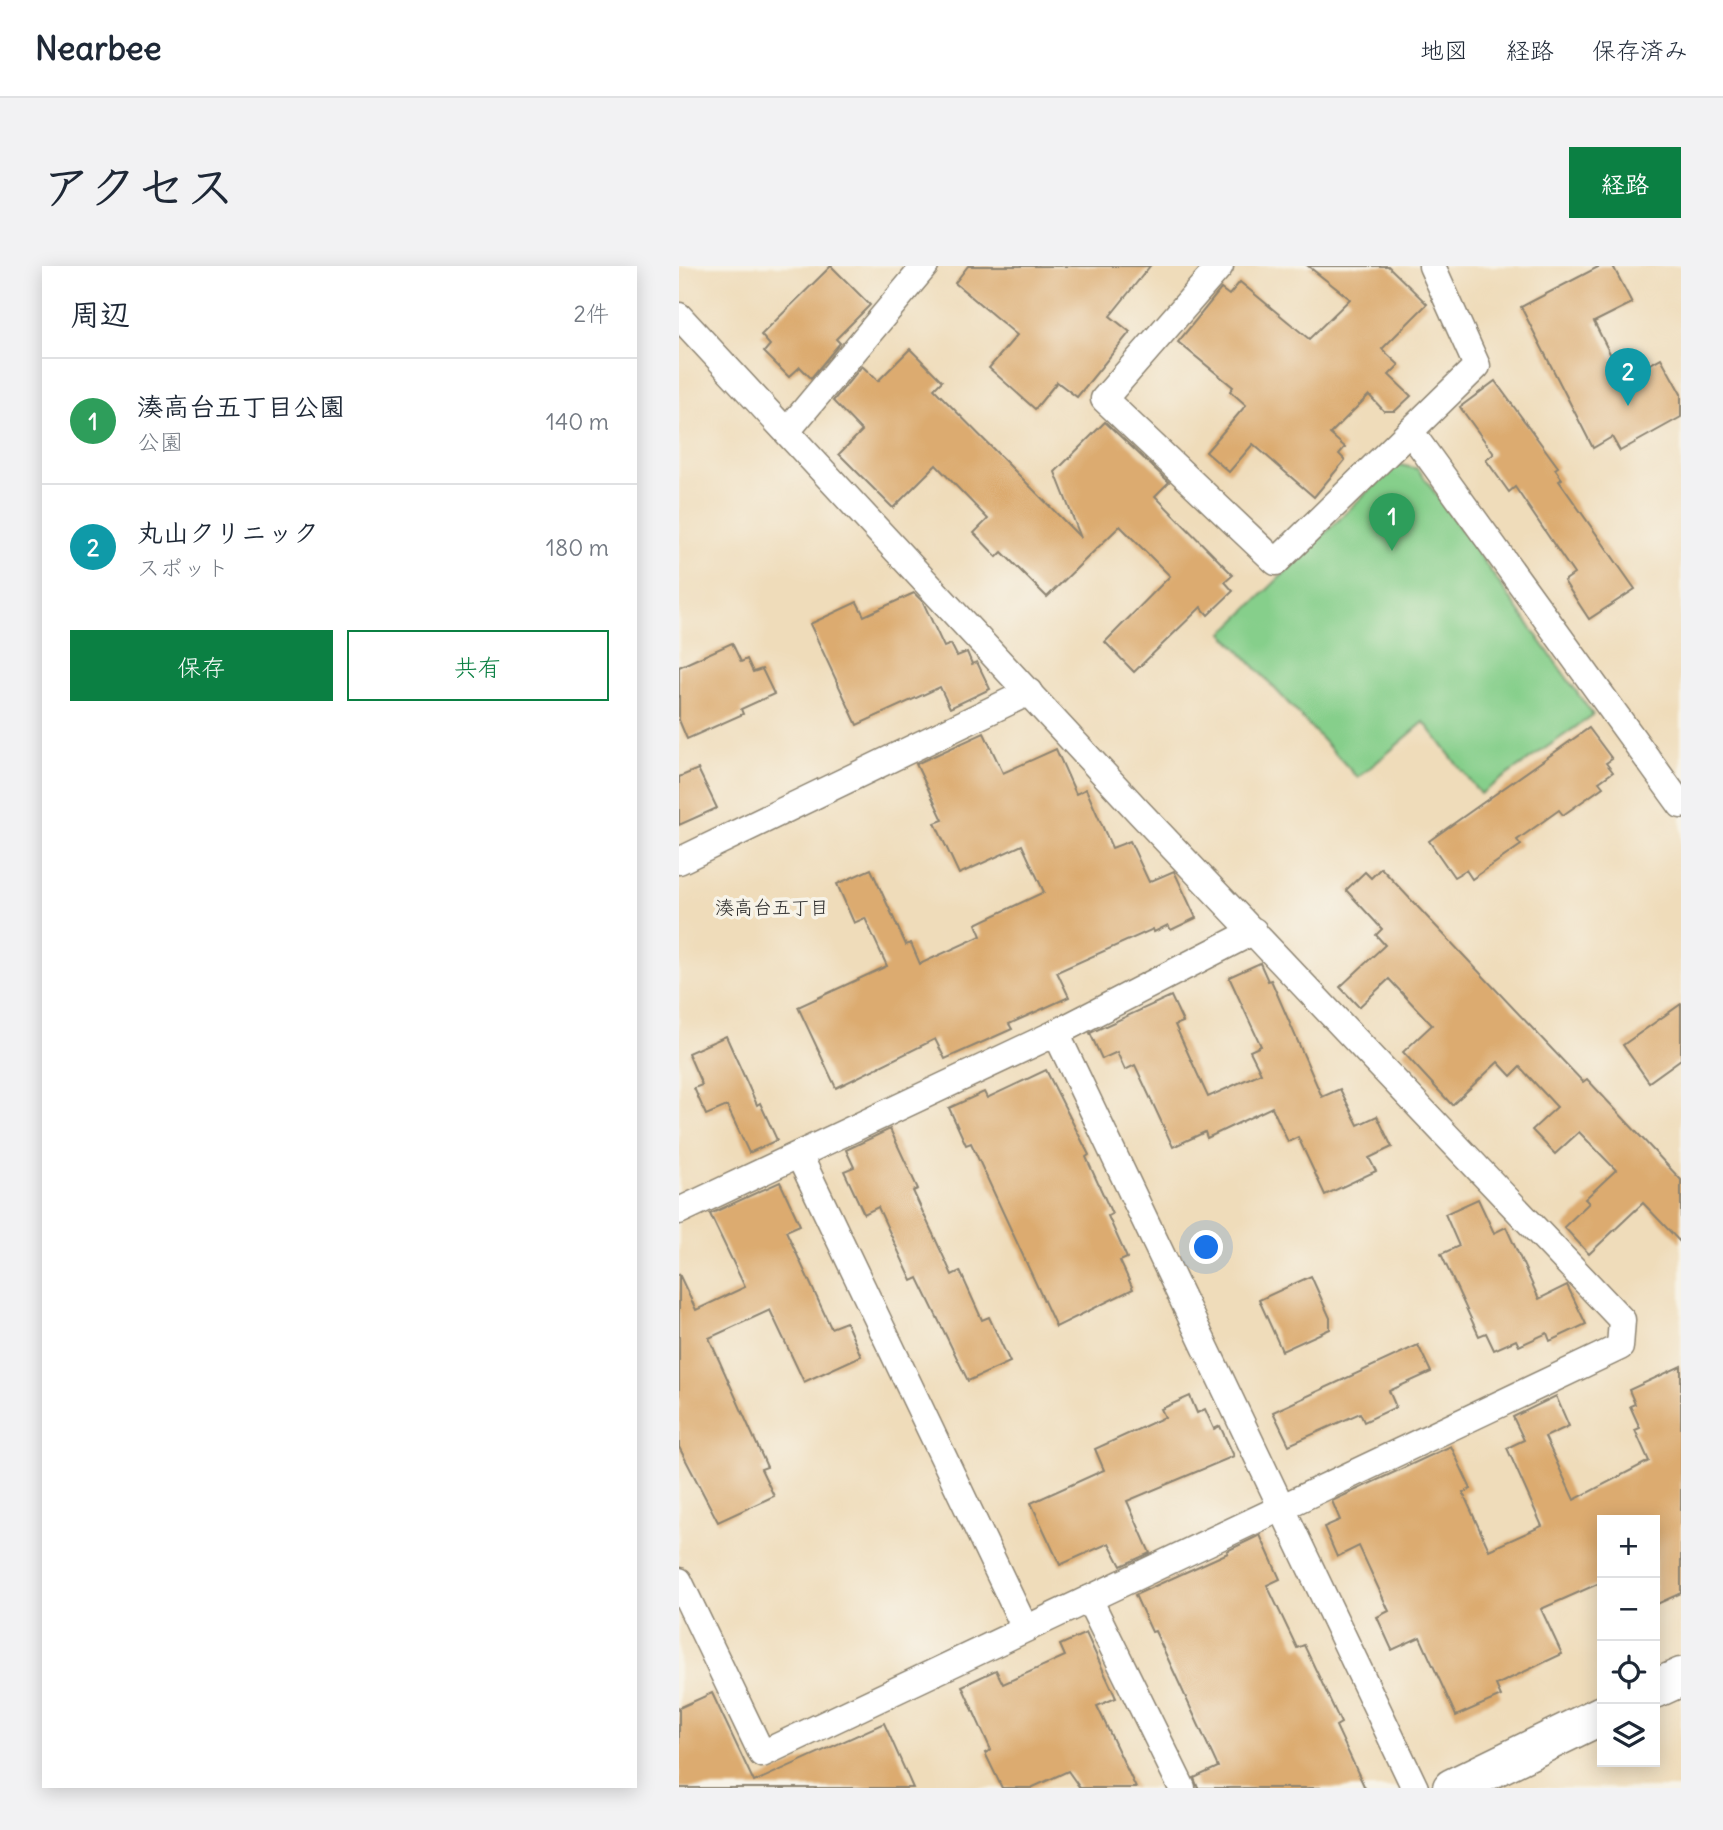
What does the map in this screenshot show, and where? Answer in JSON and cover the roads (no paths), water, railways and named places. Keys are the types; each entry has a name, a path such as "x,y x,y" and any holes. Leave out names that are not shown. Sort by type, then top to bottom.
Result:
{"street":[{"path":"788,430 926,266"},
{"path":"1220,266 1104,399 1276,562 1477,366 1432,266"},
{"path":"679,316 1622,1320 1620,1347 762,1754 679,1581"},
{"path":"1410,432 1681,805"},
{"path":"679,861 1030,692"},
{"path":"679,1211 1056,1033 1254,931"},
{"path":"1056,1033 1415,1788"},
{"path":"799,1155 1025,1628"},
{"path":"1089,1599 1182,1788"},
{"path":"1660,1687 1681,1677"},
{"path":"1452,1788 1597,1717"}],"place":[{"name":"丸山クリニック","path":"1628,406"},
{"name":"湊高台五丁目公園","path":"1392,551"}],"district":[{"name":"湊高台五丁目","path":"772,907"}]}
